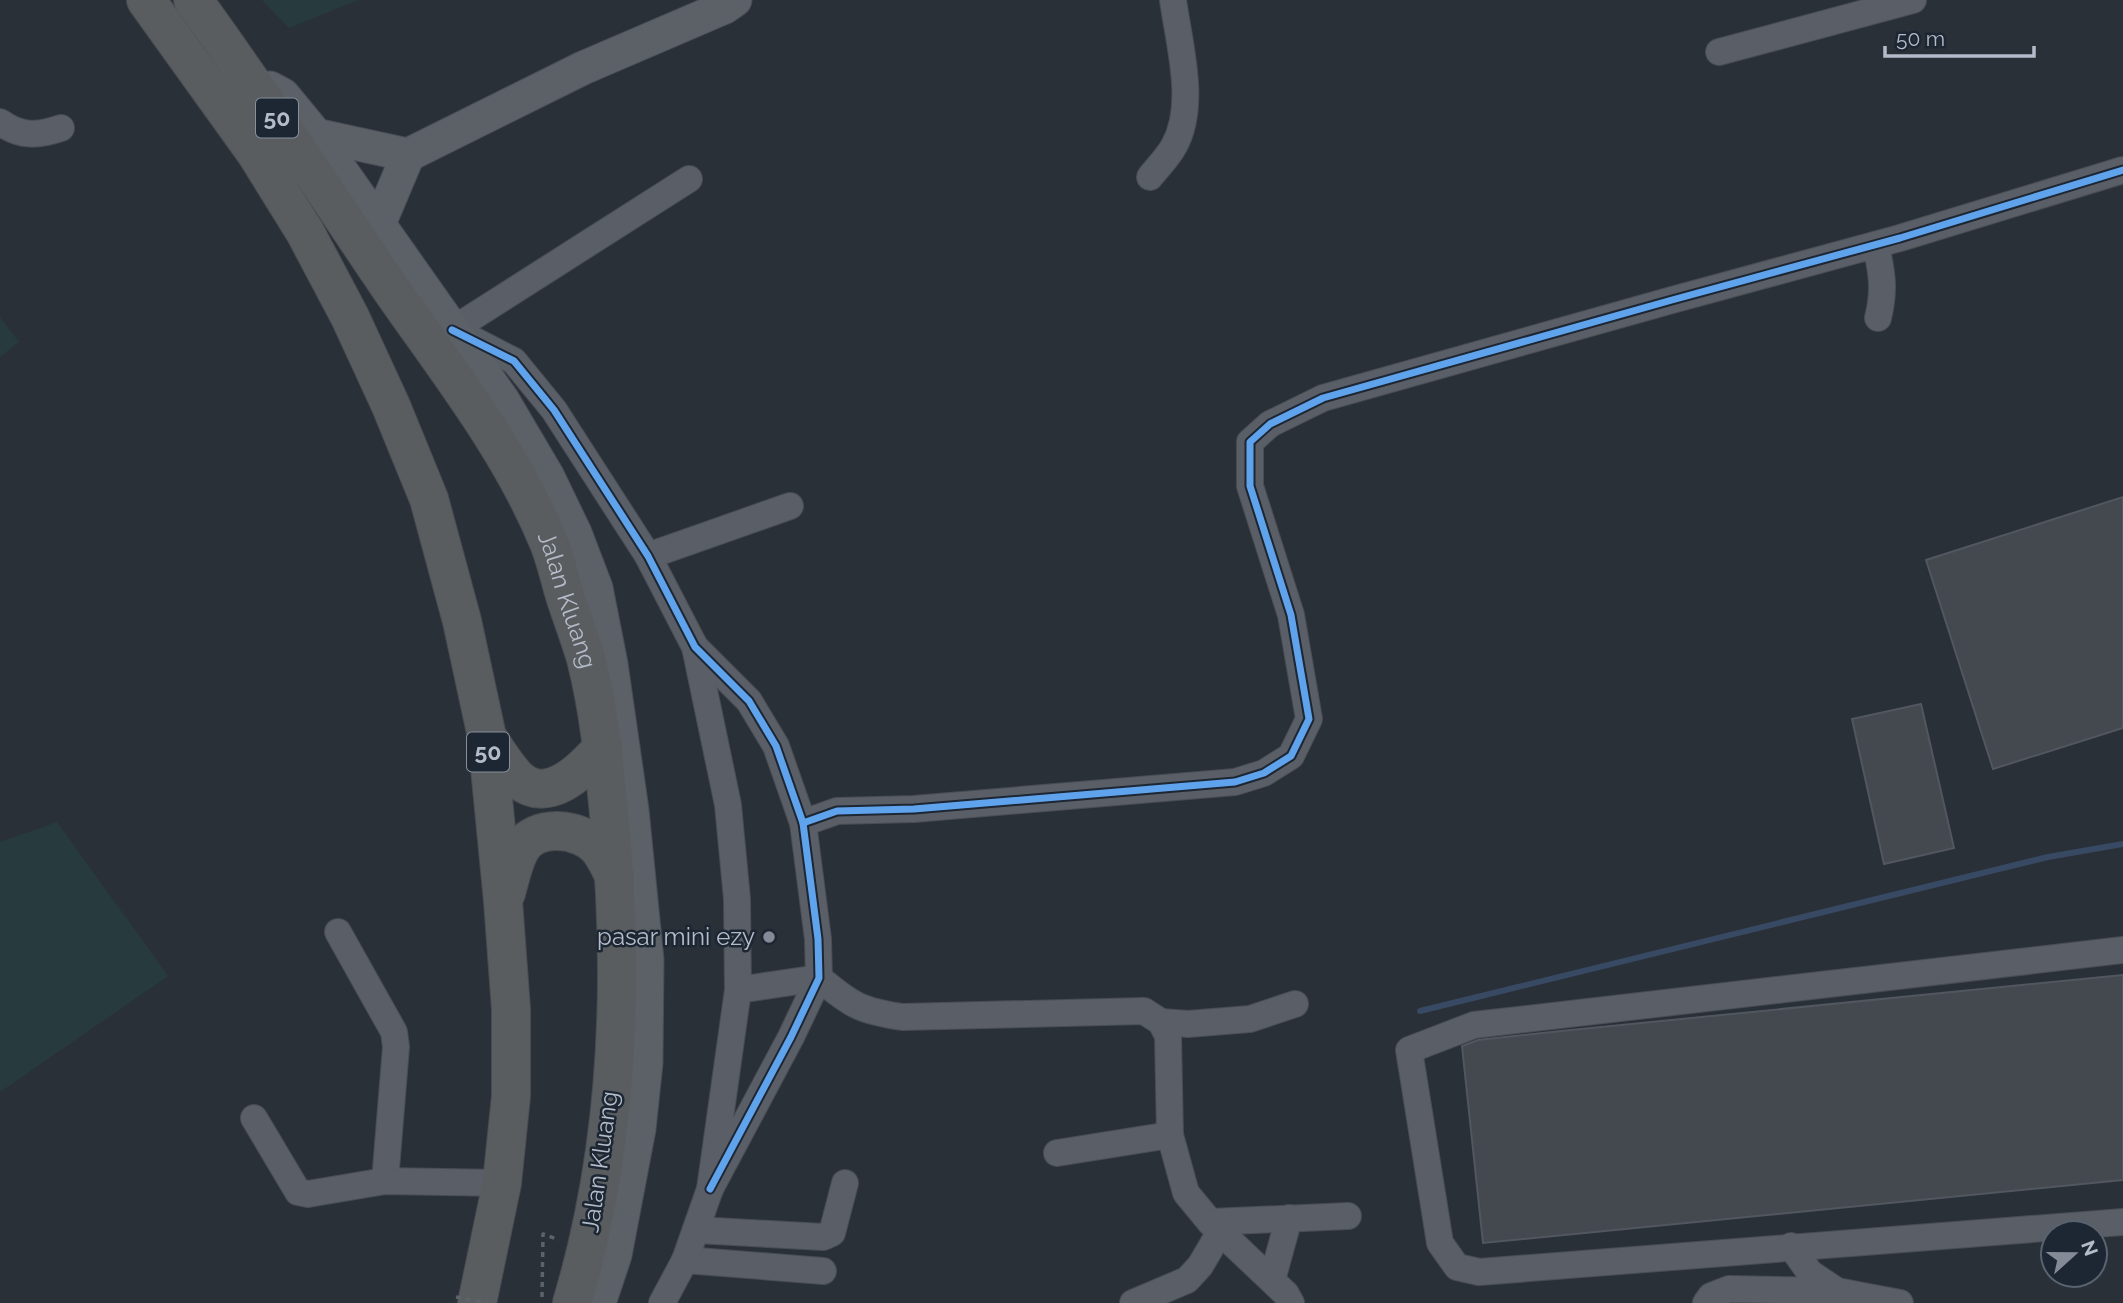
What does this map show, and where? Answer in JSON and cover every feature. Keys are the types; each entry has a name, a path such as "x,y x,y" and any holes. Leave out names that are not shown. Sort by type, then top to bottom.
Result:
{"highway":[{"name":"50","path":"146,0 256,153 304,232 350,317 391,406 429,499 463,621 486,737 511,1009 511,1096 502,1183 467,1300"},
{"name":"Jalan Kluang","path":"193,0 477,410 513,468 549,545 586,660 603,747 615,877 617,1013 603,1167 588,1250 572,1303"},
{"path":"486,737 517,779 537,789 561,785 583,770 603,747"},
{"path":"503,901 521,848 538,834 557,831 580,835 597,847 615,877"}],"main road":[{"path":"316,135 408,155 583,68 735,0"},
{"path":"257,89 270,88 283,95 316,135 502,399 548,477 575,533 596,588 611,664 632,810 647,960 646,1063 639,1129 615,1255 599,1303"},
{"path":"379,224 408,155"}],"street":[{"path":"1150,177 1174,146 1182,123 1186,98 1173,0"},
{"path":"1718,52 1913,0"},
{"path":"0,122 26,134 43,134 61,128"},
{"path":"803,823 836,811 914,809 1235,782 1264,774 1291,756 1310,719 1292,615 1250,486 1250,442 1270,424 1322,398 1875,245 2123,170"},
{"path":"452,330 689,179"},
{"path":"1875,245 1884,278 1883,299 1878,318"},
{"path":"452,330 514,361 554,410 648,556 695,647 729,805 737,898 738,990 710,1189"},
{"path":"648,556 790,506"},
{"path":"662,1303 685,1260 710,1189 819,978 818,939 803,823 776,746 749,701 695,647"},
{"path":"338,932 394,1032 396,1047 385,1181"},
{"path":"2123,950 1474,1025 1409,1050 1440,1243 1457,1267 1479,1272 2123,1222"},
{"path":"738,990 819,978 845,1000 871,1013 902,1017 1144,1011 1161,1022 1188,1024 1250,1019 1295,1004"},
{"path":"1161,1022 1168,1036 1170,1135 1186,1193 1215,1227 1272,1280 1292,1303"},
{"path":"254,1118 298,1192 308,1194 385,1181 502,1183"},
{"path":"1057,1153 1170,1135"},
{"path":"696,1230 823,1237 832,1233 845,1183"},
{"path":"1215,1227 1348,1216"},
{"path":"1272,1280 1289,1219"},
{"path":"1133,1303 1187,1280 1200,1266 1215,1227"},
{"path":"1791,1247 1810,1273 1837,1290"},
{"path":"685,1260 823,1271"},
{"path":"1706,1303 1711,1296 1729,1289 1837,1290 1900,1303"}],"path":[{"path":"542,1303 543,1234 588,1250"},
{"path":"467,1300 487,1303"}],"green space":[{"path":"262,0 358,0 289,28"},
{"path":"0,317 19,342 0,357"},
{"path":"57,822 168,976 0,1092 0,842"}],"building":[{"path":"2123,497 2123,728 1993,769 1926,560"},
{"path":"1921,704 1954,848 1884,864 1852,719"},
{"path":"2123,975 2123,1180 1483,1243 1462,1046 1478,1040 1561,1031"}],"waterway":[{"path":"1420,1011 2048,857 2123,844"}],"cycle path":[{"path":"803,823 837,811 914,809 1235,782 1264,773 1291,756 1309,719 1291,615 1250,486 1250,442 1270,424 1323,398 1900,238 2123,170"},
{"path":"452,330 514,361 554,410 648,556 695,647 749,701 776,746 803,823 818,939 819,978 791,1037 710,1189"}],"place":[{"name":"pasar mini ezy","path":"769,937"}]}
